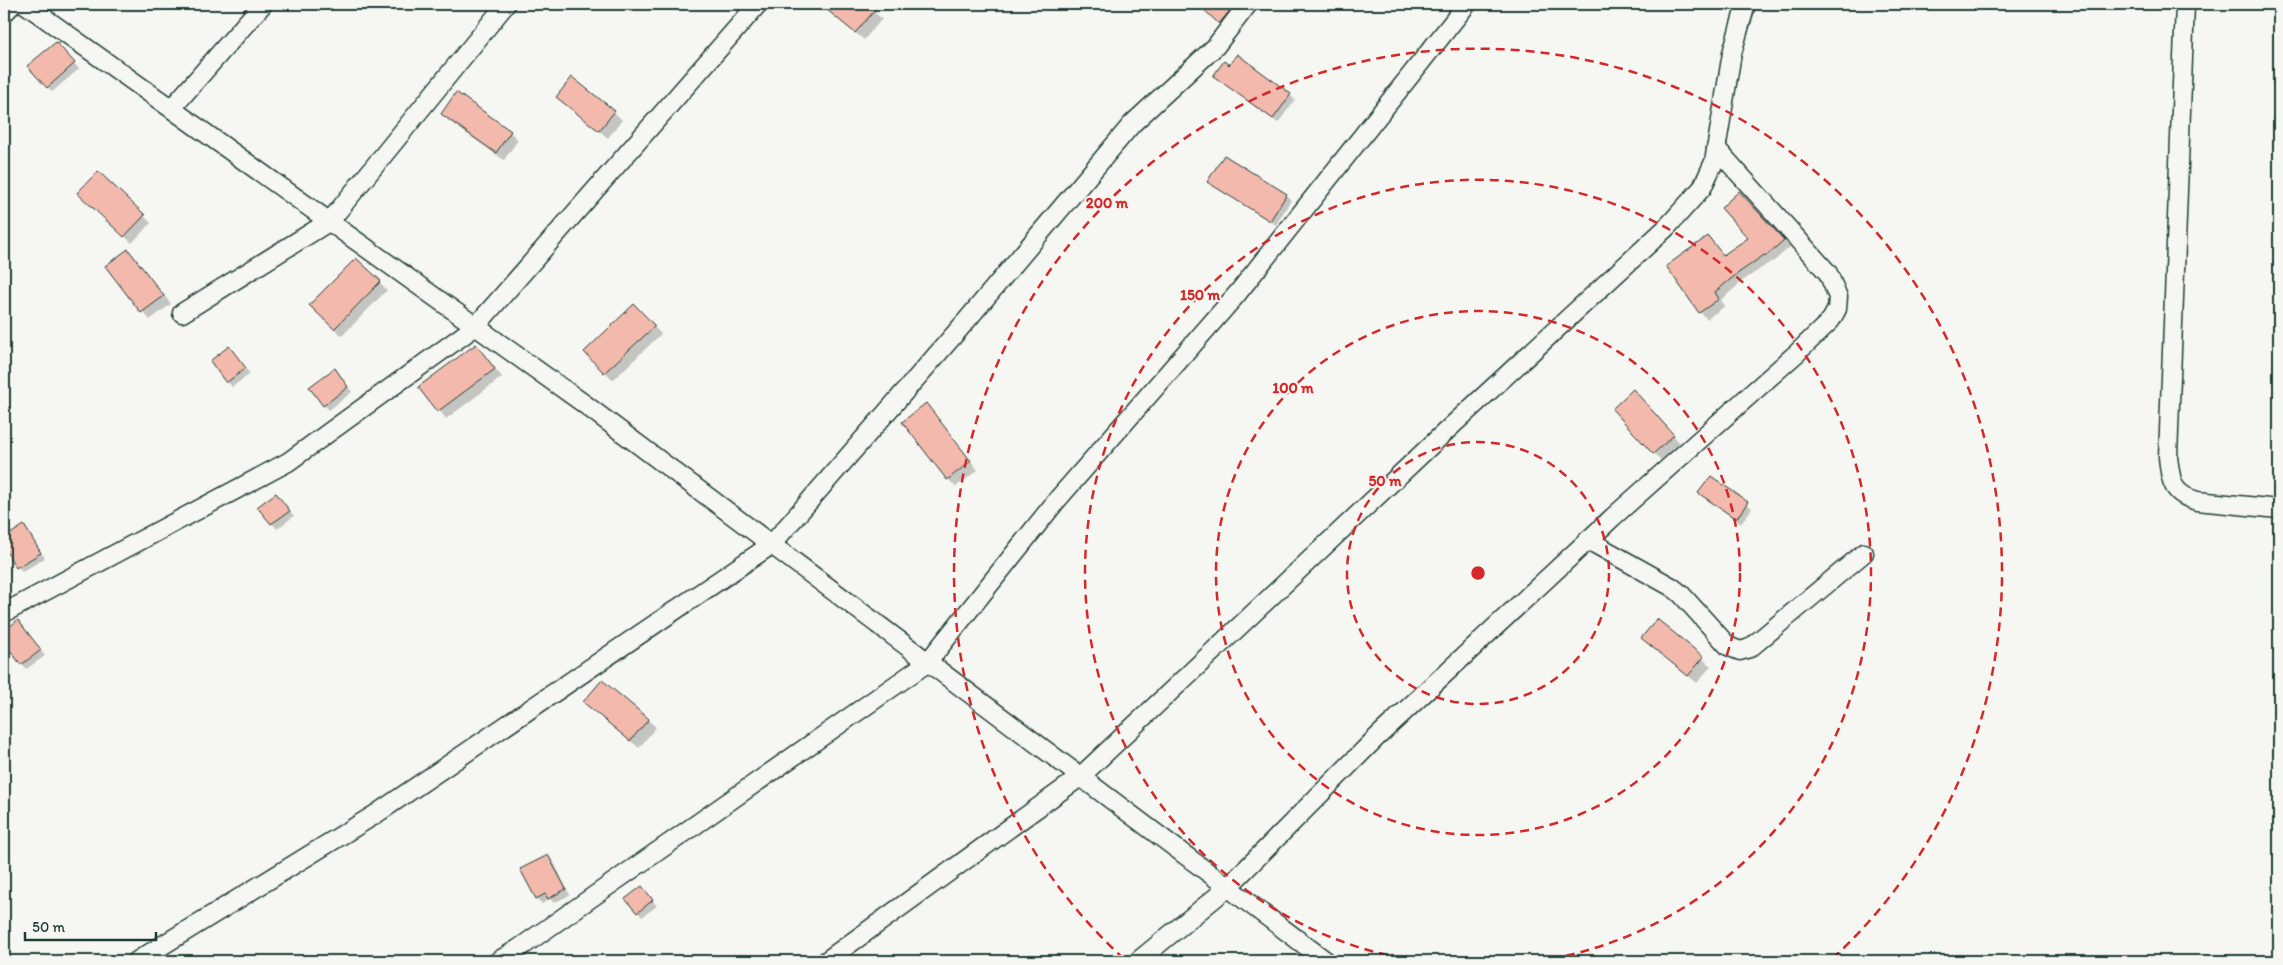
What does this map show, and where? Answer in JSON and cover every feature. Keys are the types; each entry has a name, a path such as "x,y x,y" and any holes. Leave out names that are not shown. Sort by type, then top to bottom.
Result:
{"street":[{"path":"4,13 13,4"},
{"path":"25,4 583,403 1326,961"},
{"path":"172,108 263,4"},
{"path":"182,313 330,221 506,4"},
{"path":"4,613 288,462 476,326 758,4"},
{"path":"137,961 376,814 771,545 967,320 1132,124 1215,47 1248,4"},
{"path":"498,961 518,949 927,663 1057,500 1237,294 1467,4"},
{"path":"826,961 1080,777 1445,432 1667,227 1702,188 1714,162 1732,53 1746,4"},
{"path":"2185,4 2168,457 2170,479 2176,490 2185,498 2197,501 2279,509"},
{"path":"1138,961 1227,888 1376,738 1588,540 1798,352 1831,320 1837,309 1838,297 1828,273 1716,148"},
{"path":"1588,540 1672,587 1681,594 1728,646 1740,651 1750,648 1864,553"}],"building":[{"path":"820,4 867,4 875,10 855,33"},
{"path":"1198,4 1235,4 1219,24"},
{"path":"56,42 75,63 47,88 27,66"},
{"path":"1237,54 1291,94 1273,119 1213,76 1224,61 1229,65"},
{"path":"572,77 615,111 599,131 556,97"},
{"path":"456,92 511,131 496,153 441,114"},
{"path":"1224,155 1287,194 1270,221 1207,182"},
{"path":"98,171 145,215 124,237 77,193"},
{"path":"1739,191 1784,240 1766,256 1764,255 1737,274 1715,292 1719,299 1699,313 1666,266 1708,236 1723,255 1748,238 1721,208"},
{"path":"128,249 164,296 141,313 105,266"},
{"path":"356,258 381,281 334,329 309,305"},
{"path":"634,304 655,326 604,373 584,352"},
{"path":"476,344 495,369 437,412 418,387"},
{"path":"229,346 246,368 226,383 210,361"},
{"path":"335,368 348,387 323,406 309,387"},
{"path":"1633,389 1674,435 1653,454 1612,409"},
{"path":"926,403 971,461 947,480 902,422"},
{"path":"1711,476 1748,502 1736,519 1698,493"},
{"path":"276,493 290,511 271,524 257,507"},
{"path":"24,525 41,553 16,568 4,548 4,538"},
{"path":"1657,619 1704,657 1688,676 1641,638"},
{"path":"18,620 41,650 21,665 4,642 4,631"},
{"path":"602,680 649,719 630,741 583,702"},
{"path":"548,855 566,889 548,899 545,894 536,899 520,869"},
{"path":"642,886 653,900 637,913 625,899"}]}
